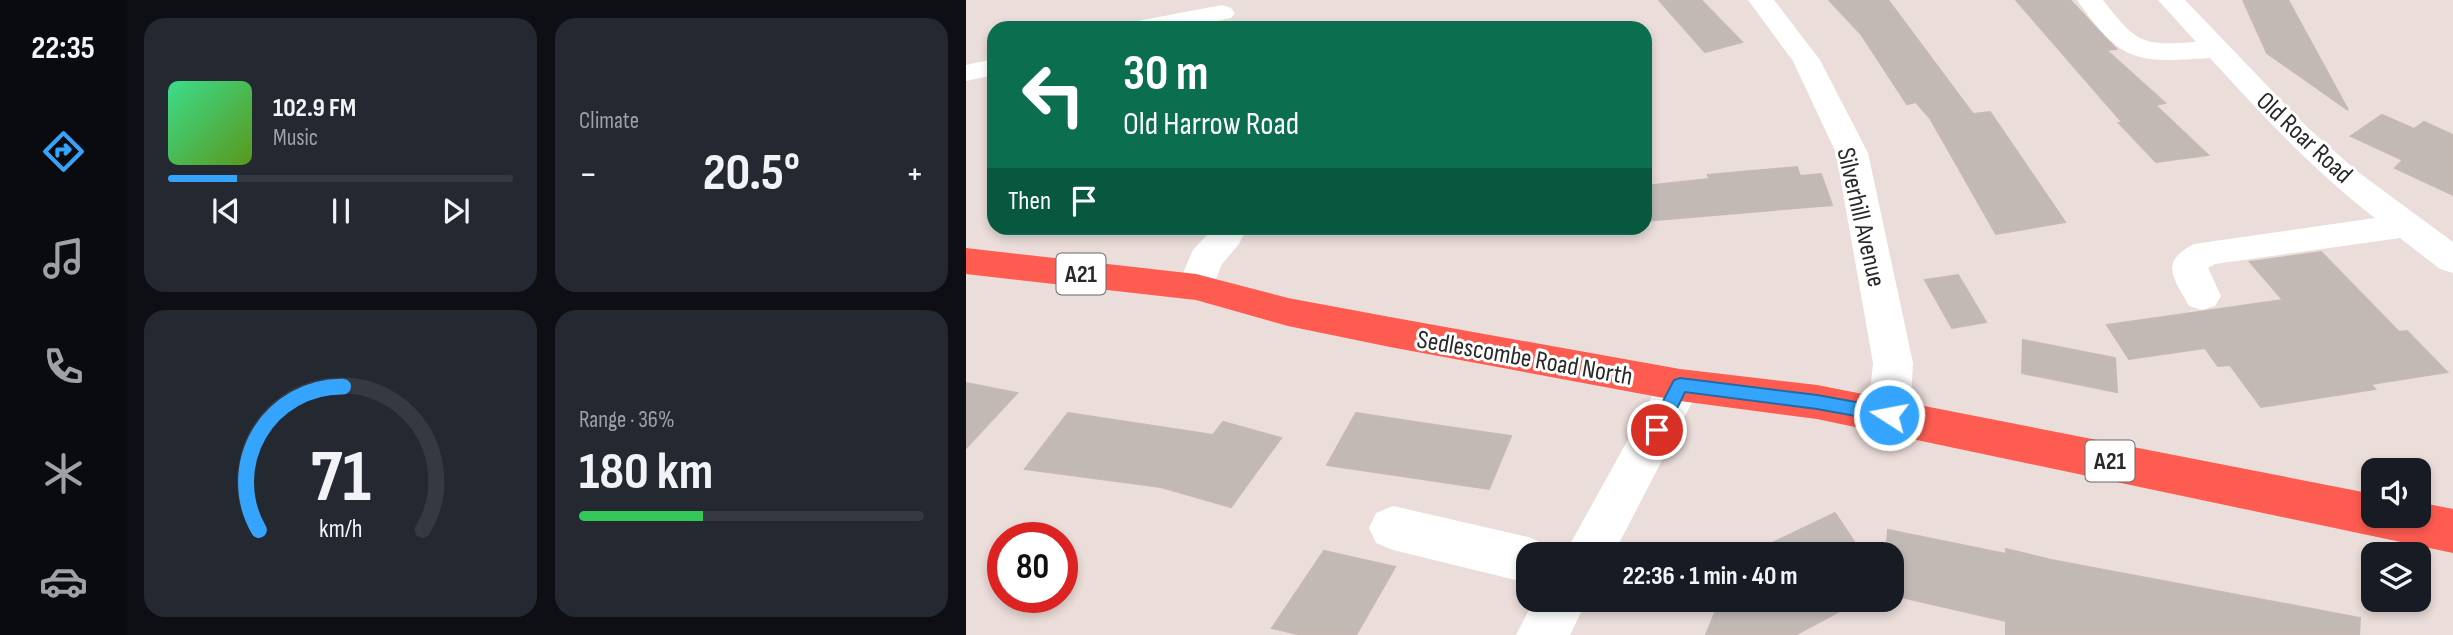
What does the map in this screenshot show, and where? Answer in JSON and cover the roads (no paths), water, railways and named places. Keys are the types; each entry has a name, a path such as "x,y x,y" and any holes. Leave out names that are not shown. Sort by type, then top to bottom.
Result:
{"highway":[{"name":"Sedlescombe Road North","path":"966,261 1196,287 1288,312 1680,385 1817,402 1889,415 2361,512"},
{"path":"2431,526 2453,531"}],"street":[{"name":"Silverhill Avenue","path":"1761,0 1806,60 1852,153 1893,363 1889,415"},
{"path":"2090,0 2116,36 2130,47 2149,53 2216,49"},
{"name":"Old Roar Road","path":"2171,0 2296,134 2346,178 2453,260"},
{"path":"1182,21 1222,14"},
{"path":"966,73 987,68"},
{"path":"2202,296 2190,273 2190,262 2207,253 2408,225"},
{"path":"1196,287 1206,258 1227,235"},
{"path":"1595,542 1680,385"},
{"path":"1393,528 1516,557"},
{"path":"1542,635 1555,612"}]}
